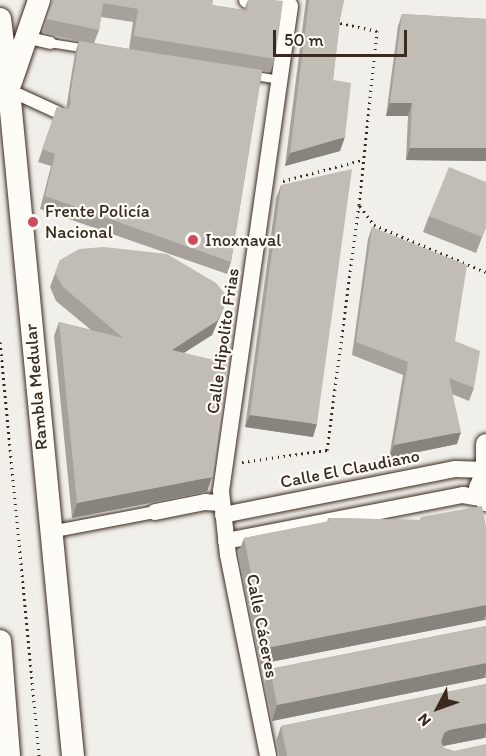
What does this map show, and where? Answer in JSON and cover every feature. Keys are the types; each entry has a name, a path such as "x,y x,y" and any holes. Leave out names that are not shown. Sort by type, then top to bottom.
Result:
{"main road":[{"path":"9,90 39,0"},
{"name":"Rambla Medular","path":"0,19 9,90 73,756"},
{"path":"0,642 9,756"}],"street":[{"name":"Calle Hipolito Frias","path":"222,509 225,464 290,6 247,0"},
{"path":"25,37 50,43"},
{"path":"9,90 59,113"},
{"path":"486,444 486,469 479,488 486,501"},
{"name":"Calle El Claudiano","path":"50,532 205,502 222,509 456,469 486,469"},
{"path":"226,541 463,495 486,501"},
{"name":"Calle Cáceres","path":"222,509 226,541 253,676 269,732 268,756"},
{"path":"253,676 274,672"}],"lane":[{"path":"50,43 96,51"},
{"path":"233,73 279,80"}],"path":[{"path":"225,464 327,450 359,205 377,31 334,22"},
{"path":"264,186 362,160"},
{"path":"359,205 374,225 486,272"},
{"path":"0,342 39,756"}],"building":[{"path":"54,0 213,0 212,5 247,11 248,0 283,1 275,59 134,36 138,9 103,3 99,30 47,19"},
{"path":"309,0 344,0 333,80 351,83 345,137 290,153"},
{"path":"402,14 486,19 486,148 410,148 412,103 390,103"},
{"path":"79,41 262,70 231,262 45,196 55,154 42,149 57,107 68,109 71,103 70,96"},
{"path":"449,167 486,182 486,226 482,237 429,216"},
{"path":"352,169 317,424 250,415 281,185"},
{"path":"372,227 467,265 455,341 480,351 474,388 449,378 461,432 394,445 408,362 356,342"},
{"path":"104,247 167,254 216,283 225,294 224,307 217,321 172,350 227,363 212,477 77,503 59,322 123,338 62,286 55,273 60,260 79,249"},
{"path":"482,506 486,526 486,605 266,648 244,538 329,521 328,518 421,520 421,517"},
{"path":"486,626 486,663 277,705 270,669"},
{"path":"486,684 486,723 449,730 444,733 441,742 444,748 454,751 486,744 486,756 287,756 281,726"}],"place":[{"name":"Frente Policía Nacional","path":"33,222"},
{"name":"Inoxnaval","path":"193,240"}]}
